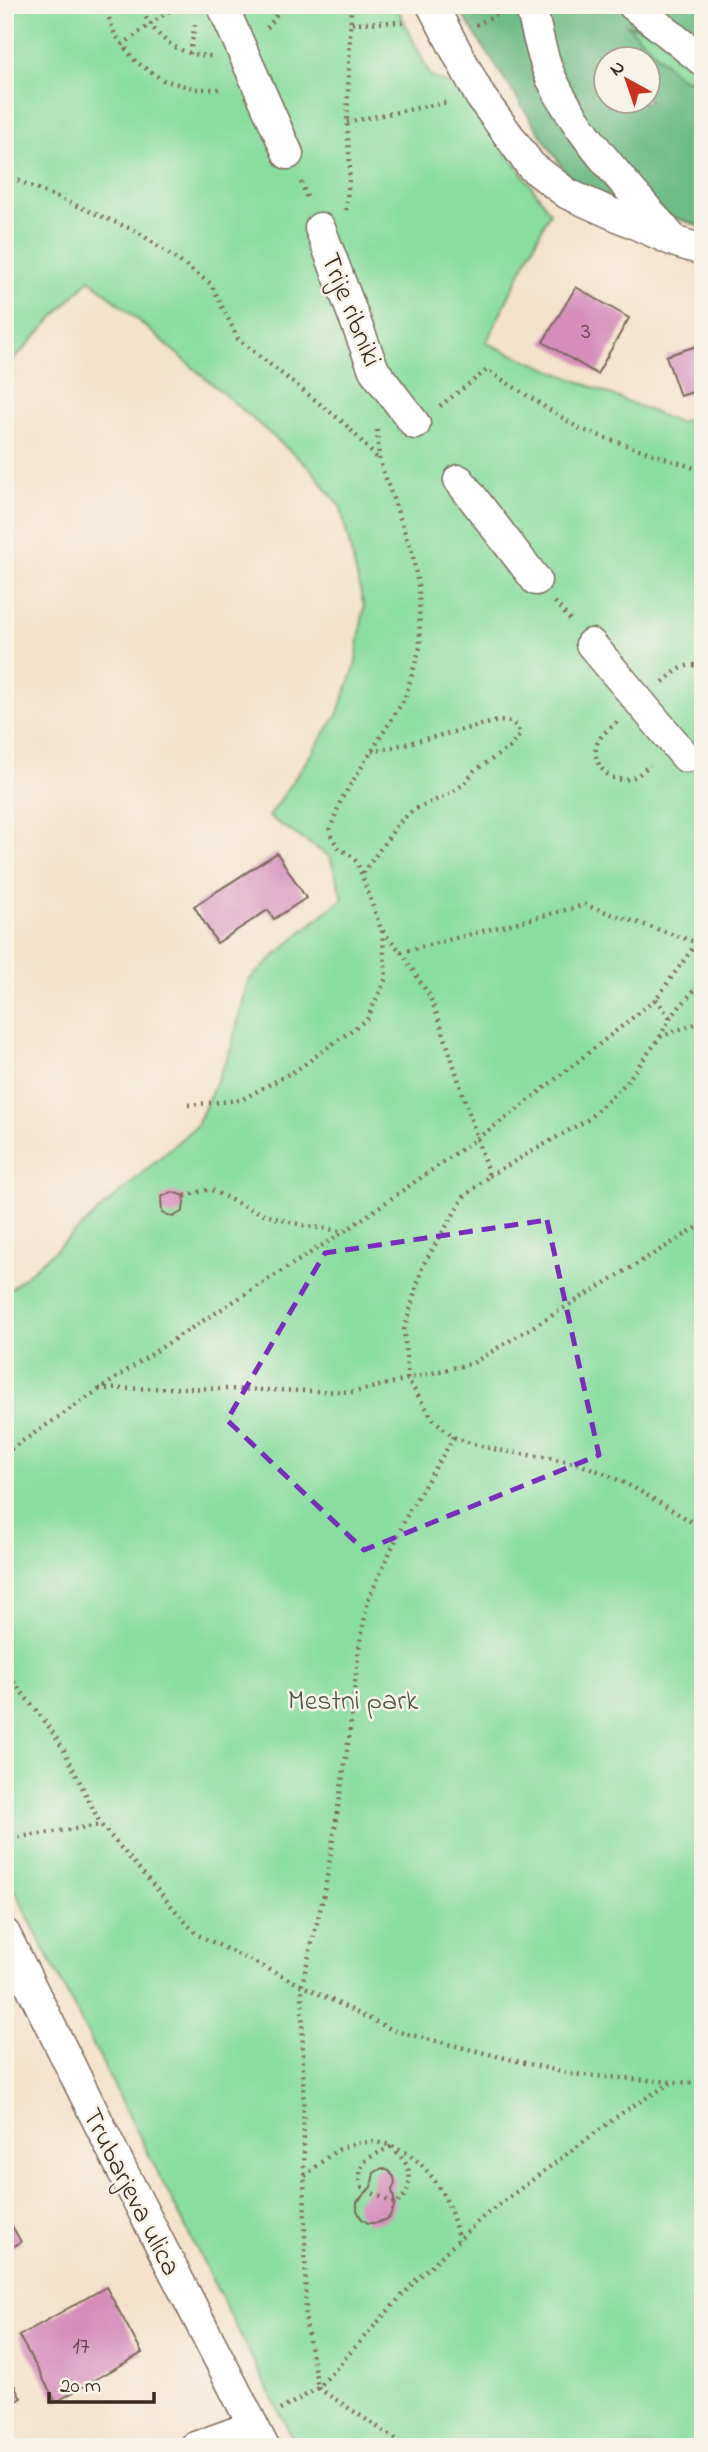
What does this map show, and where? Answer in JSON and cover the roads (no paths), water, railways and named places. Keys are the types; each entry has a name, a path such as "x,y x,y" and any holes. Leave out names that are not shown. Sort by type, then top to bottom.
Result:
{"street":[{"path":"633,5 703,61"},
{"path":"211,6 256,78 288,154"},
{"path":"517,8 550,76 573,115 608,162 689,246"},
{"path":"440,22 480,96 531,166 568,194 689,246"},
{"name":"Trije ribniki","path":"320,228 374,370 415,424"},
{"path":"459,480 536,580"},
{"path":"591,644 686,757"},
{"name":"Trubarjeva ulica","path":"5,1934 123,2172 259,2436"},
{"path":"195,2447 259,2436"}],"park label":[{"name":"Mestni park","path":"353,1699"}]}
